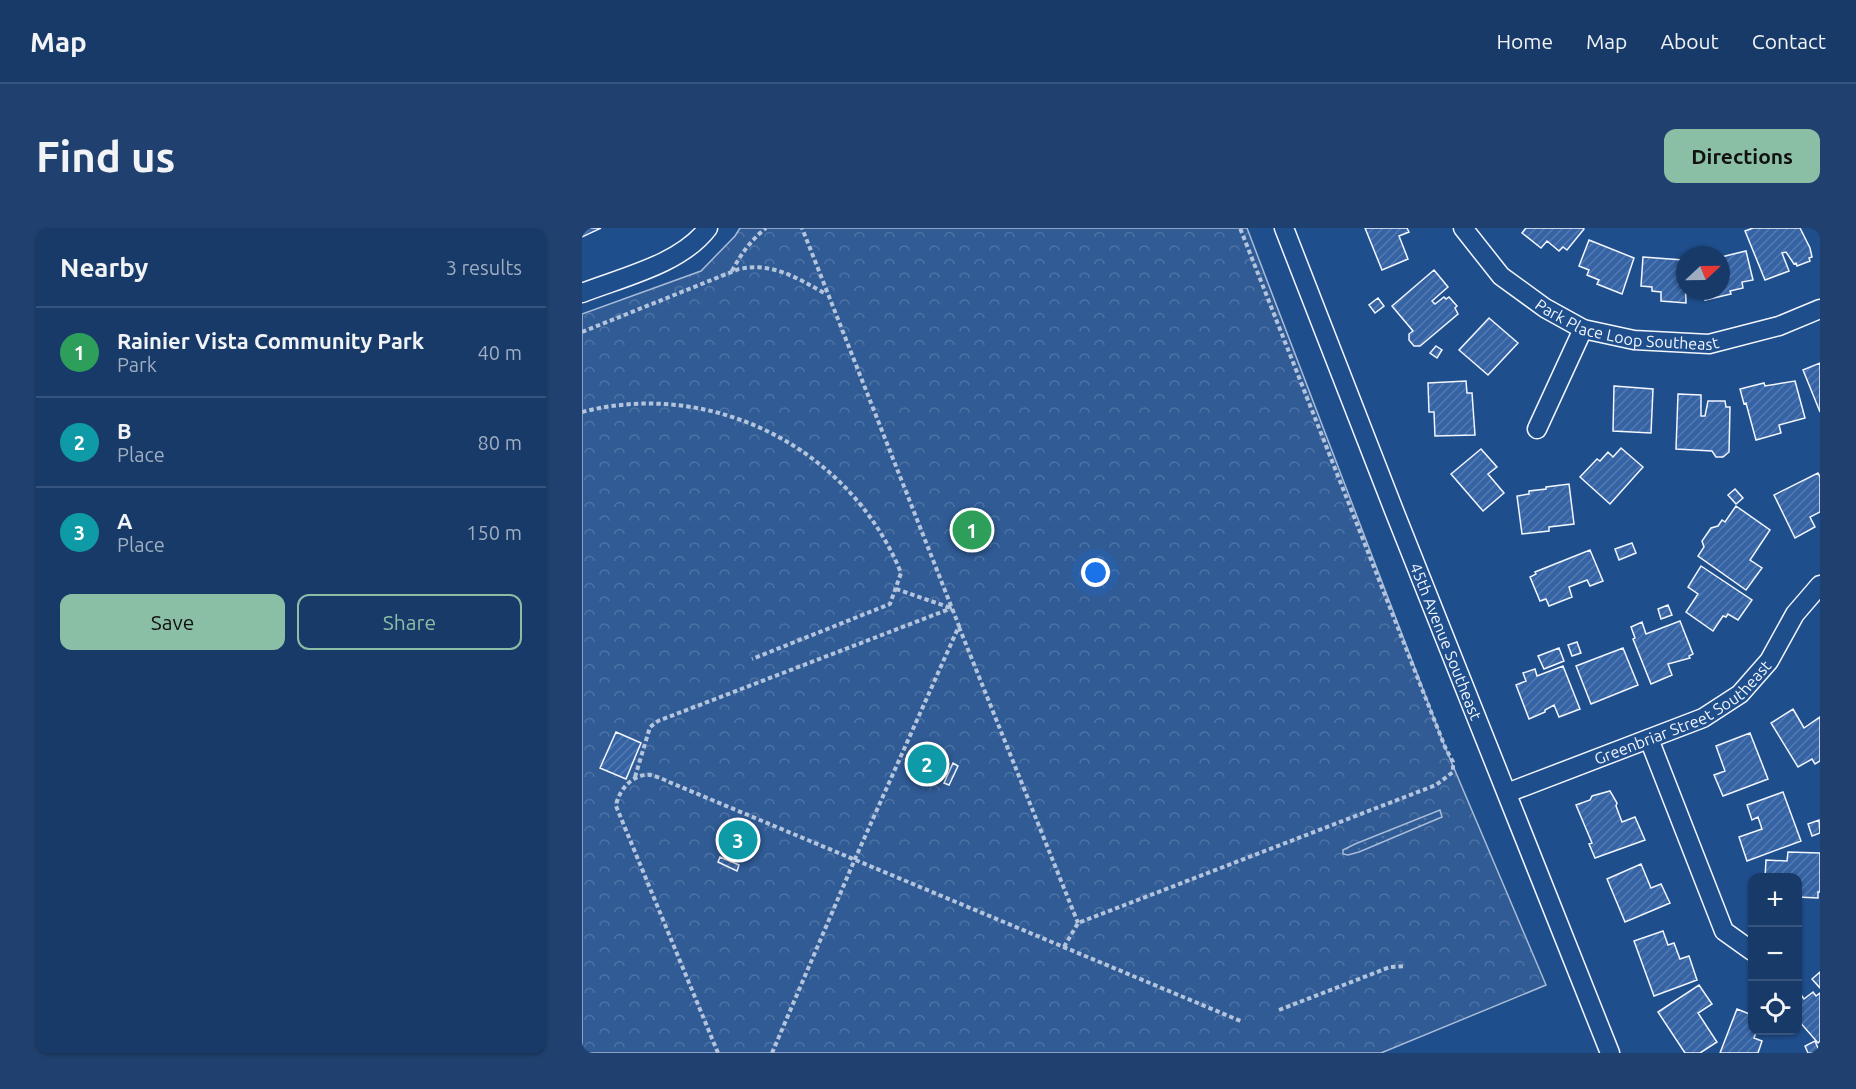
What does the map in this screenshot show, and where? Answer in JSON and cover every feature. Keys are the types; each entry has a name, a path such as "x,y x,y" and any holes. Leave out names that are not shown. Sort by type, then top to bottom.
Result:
{"street":[{"path":"582,293 685,251 708,228"},
{"name":"45th Avenue Southeast","path":"1284,228 1610,1053"},
{"name":"Park Place Loop Southeast","path":"1463,228 1501,276 1545,308 1583,328 1634,340 1708,344 1779,326 1820,309"},
{"path":"1537,429 1583,328"},
{"name":"Greenbriar Street Southeast","path":"1507,793 1702,718 1740,694 1769,661 1795,614 1820,585"},
{"path":"1649,739 1724,931 1748,948"}],"path":[{"path":"732,272 742,253 766,228"},
{"path":"802,228 1078,923"},
{"path":"1064,947 1078,923 1436,785 1453,771 1453,762 1446,751 1240,228"},
{"path":"582,332 732,272 756,265 790,275 827,294"},
{"path":"582,412 621,405 657,403 723,414 774,433 830,473 852,494 880,532 901,573 890,604 752,658"},
{"path":"896,589 952,608"},
{"path":"718,1053 616,806 617,796 635,777 650,727 658,721 952,608"},
{"path":"772,1053 959,626"},
{"path":"635,777 649,775 669,782 1243,1022"},
{"path":"1279,1010 1390,967 1406,966"}],"green space":[{"path":"740,228 1247,228 1445,747 1546,985 1381,1053 582,1053 582,314 701,271"},
{"path":"1440,810 1442,817 1359,852 1343,854 1343,850 1355,844"}],"building":[{"path":"582,228 601,228 582,237"},
{"path":"1365,228 1407,228 1409,232 1399,236 1408,259 1382,270"},
{"path":"1526,228 1584,229 1567,250 1563,247 1559,251 1547,241 1541,248 1522,233"},
{"path":"1753,228 1800,228 1810,248 1812,257 1809,258 1810,261 1797,266 1786,252 1782,253 1789,271 1765,280 1745,231"},
{"path":"1589,240 1634,258 1622,294 1597,284 1599,280 1587,275 1589,270 1579,266"},
{"path":"1746,251 1753,280 1742,282 1743,288 1730,291 1730,255"},
{"path":"1643,257 1676,259 1676,300 1686,300 1686,303 1661,301 1661,292 1652,291 1652,287 1641,286"},
{"path":"1434,270 1448,287 1432,301 1435,304 1444,297 1446,299 1449,297 1457,306 1455,308 1458,314 1420,346 1414,346 1409,340 1409,334 1413,331 1392,306"},
{"path":"1378,298 1384,306 1375,313 1369,305"},
{"path":"1489,318 1518,343 1488,375 1459,350"},
{"path":"1436,346 1442,350 1437,358 1430,353"},
{"path":"1820,363 1820,412 1803,370"},
{"path":"1466,381 1467,393 1472,393 1475,435 1435,436 1434,412 1429,412 1428,383"},
{"path":"1795,381 1805,418 1779,425 1781,433 1756,440 1740,389 1764,383 1765,386"},
{"path":"1614,386 1653,389 1651,433 1613,431"},
{"path":"1678,394 1701,395 1701,416 1705,416 1708,401 1725,401 1726,407 1730,407 1729,452 1723,457 1716,457 1712,451 1676,449"},
{"path":"1621,448 1643,467 1610,504 1580,477 1597,459 1600,461 1608,452 1613,457"},
{"path":"1481,449 1497,467 1488,474 1504,493 1483,511 1451,474"},
{"path":"1818,473 1820,512 1810,517 1815,527 1795,538 1774,495"},
{"path":"1569,484 1574,524 1549,527 1549,531 1522,534 1517,496 1529,494 1529,491 1546,489 1546,487"},
{"path":"1735,489 1743,498 1736,504 1728,495"},
{"path":"1736,506 1770,530 1750,560 1762,568 1746,590 1698,556 1704,547 1702,541 1711,528 1718,526 1722,520 1725,522"},
{"path":"1632,543 1636,553 1619,560 1615,549"},
{"path":"1590,550 1603,581 1590,586 1587,580 1569,587 1572,597 1549,606 1546,599 1540,601 1530,577 1536,574 1535,572"},
{"path":"1701,566 1752,600 1738,620 1728,614 1726,617 1723,616 1713,631 1686,612 1698,594 1688,587"},
{"path":"1668,605 1672,615 1661,619 1658,609"},
{"path":"1680,621 1693,654 1689,656 1690,658 1668,664 1672,675 1651,684 1633,639 1635,638 1631,627 1642,622 1646,634"},
{"path":"1577,642 1581,653 1572,656 1568,645"},
{"path":"1559,648 1564,661 1544,669 1538,656"},
{"path":"1623,648 1638,685 1591,704 1576,666"},
{"path":"1563,666 1580,709 1559,717 1554,705 1529,719 1516,685 1526,681 1523,673 1535,669 1537,676"},
{"path":"1793,709 1804,728 1820,717 1820,761 1815,764 1812,759 1798,767 1771,723"},
{"path":"616,732 641,743 626,779 600,768"},
{"path":"1750,733 1768,779 1723,796 1714,775 1725,771 1716,746"},
{"path":"935,745 948,762 940,781 919,783 906,767 914,747"},
{"path":"953,763 958,766 949,785 944,783"},
{"path":"1610,791 1617,803 1622,822 1635,817 1645,840 1595,858 1589,844 1592,843 1576,805 1590,800 1592,796"},
{"path":"1783,792 1801,841 1747,861 1739,837 1762,829 1758,817 1752,820 1747,805"},
{"path":"735,819 754,827 757,848 741,861 721,853 718,832"},
{"path":"1819,820 1820,833 1812,836 1808,824"},
{"path":"1788,852 1820,853 1818,898 1802,897 1802,873 1765,873 1766,860 1787,861"},
{"path":"720,857 739,865 737,871 718,862"},
{"path":"1641,864 1651,888 1661,884 1670,903 1625,922 1607,879"},
{"path":"1663,931 1668,945 1674,943 1680,959 1689,956 1697,980 1654,996 1634,941"},
{"path":"1820,972 1820,988 1812,979"},
{"path":"1699,985 1712,1004 1698,1013 1717,1042 1700,1053 1685,1053 1658,1012"},
{"path":"1813,992 1816,996 1820,993 1820,1041 1818,1043 1802,1025 1802,996 1804,999"},
{"path":"1737,1009 1748,1013 1748,1035 1755,1035 1754,1038 1762,1041 1758,1053 1720,1053"},
{"path":"1815,1041 1820,1053 1808,1053 1805,1046"}],"place":[{"name":"Rainier Vista Community Park","path":"972,530"},
{"name":"B","path":"927,764"},
{"name":"A","path":"738,840"}]}
